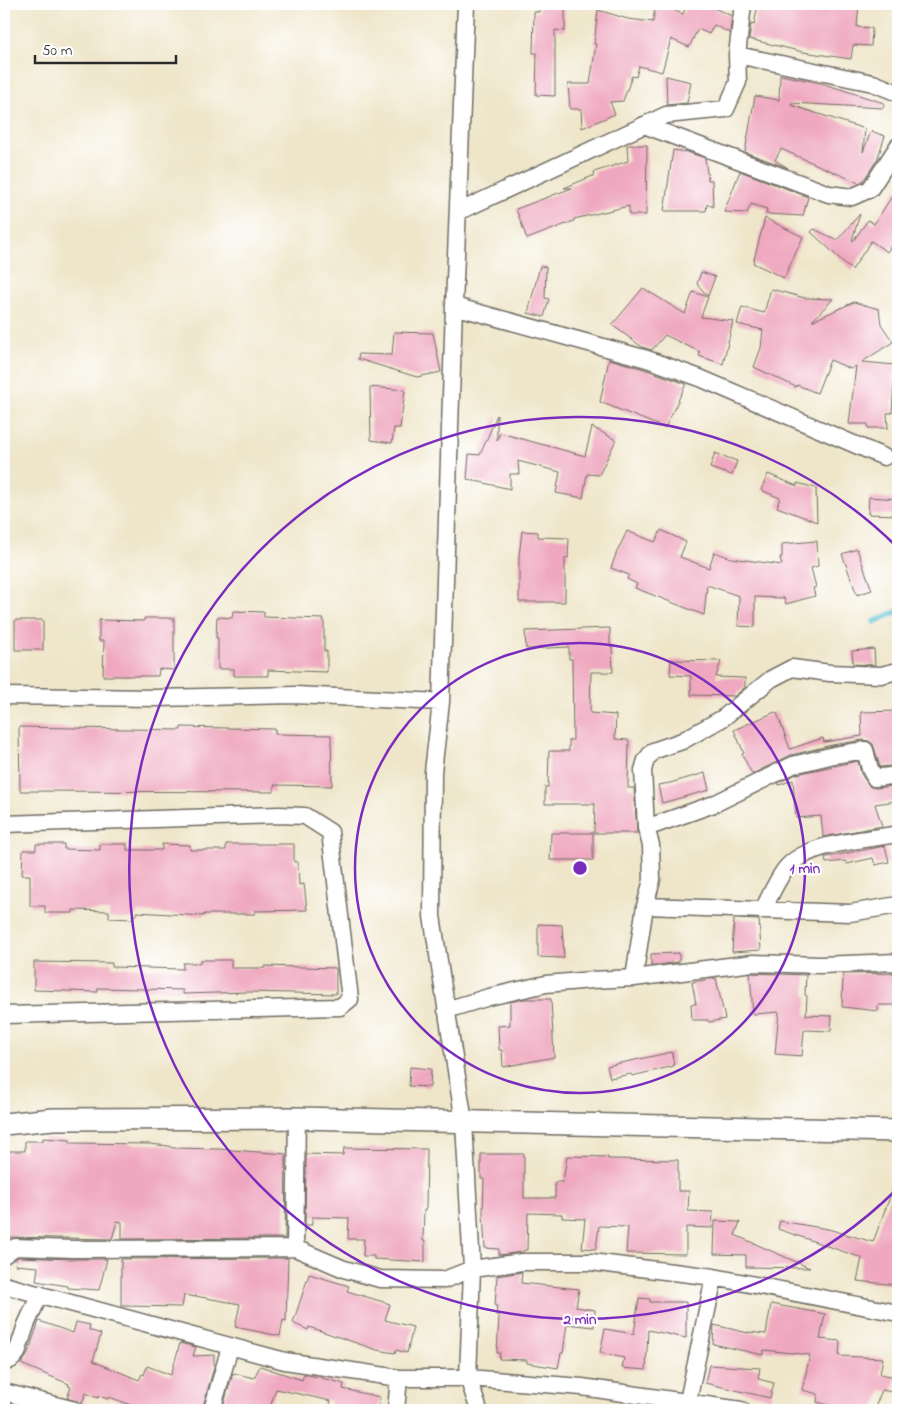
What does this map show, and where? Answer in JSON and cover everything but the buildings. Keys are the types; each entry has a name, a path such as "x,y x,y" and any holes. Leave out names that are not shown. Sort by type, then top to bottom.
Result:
{"street":[{"path":"466,4 441,702 432,772 432,916 464,1122 472,1269 468,1378 479,1410"},
{"path":"458,212 666,115 726,109 738,82 737,55 743,4"},
{"path":"737,55 873,83 898,93"},
{"path":"644,125 828,194 852,197 870,189 898,146"},
{"path":"454,306 665,366 700,378 884,457"},
{"path":"634,978 645,906 652,880 650,845 646,828 643,770 646,760 653,751 682,741 723,718 771,679 792,668 830,673 881,675 898,671"},
{"path":"4,696 156,698 295,695 441,702"},
{"path":"646,828 714,804 774,773 815,759 865,750 870,769 875,778 898,775"},
{"path":"4,824 279,815 305,816 330,832 350,999 340,1007 4,1015"},
{"path":"762,910 787,867 799,857 815,849 898,834"},
{"path":"645,906 850,913 898,905"},
{"path":"446,1010 489,996 546,984 634,978 753,963 820,965 898,962"},
{"path":"295,1248 297,1118"},
{"path":"4,1124 53,1119 297,1118 898,1131"},
{"path":"4,1255 15,1247 73,1249 295,1248 344,1269 380,1279 444,1280 472,1269 522,1262 591,1262 714,1277 898,1313"},
{"path":"688,1401 714,1277"},
{"path":"4,1285 285,1361 399,1378 468,1378 582,1387 741,1410"},
{"path":"4,1363 12,1359 17,1353 26,1325 40,1294"},
{"path":"212,1410 230,1347"},
{"path":"396,1410 399,1378"},
{"path":"4,1392 75,1410"}],"waterway":[{"path":"874,622 898,611"}]}
